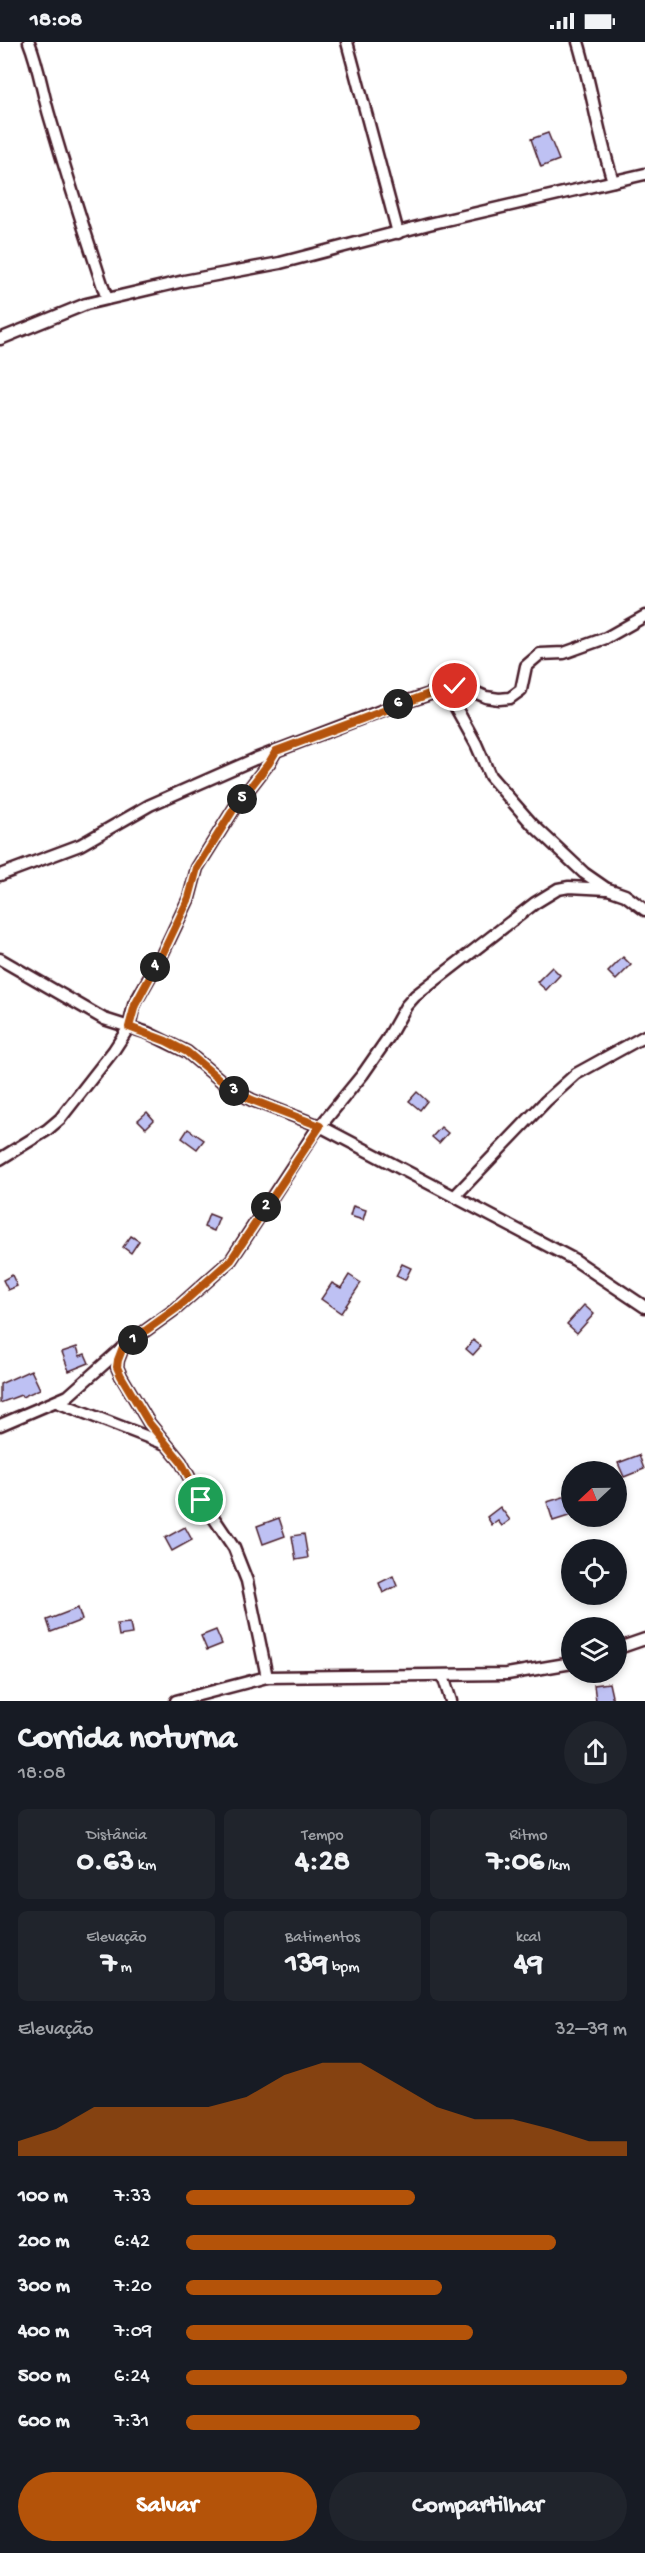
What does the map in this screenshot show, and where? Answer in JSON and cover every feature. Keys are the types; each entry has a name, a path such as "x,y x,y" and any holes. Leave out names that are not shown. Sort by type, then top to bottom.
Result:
{"street":[{"path":"29,42 38,64 46,106 76,207 107,299"},
{"path":"347,42 398,232"},
{"path":"578,42 586,68 602,146 613,181"},
{"path":"0,339 86,304 183,281 280,263 398,232 645,174"},
{"path":"0,875 80,845 150,805 276,751 445,688 463,687 486,697 510,698 521,690 526,666 540,654 564,653 606,638 645,616"},
{"path":"445,688 476,744 490,776 532,824 584,873 608,889 626,895 645,910"},
{"path":"0,1159 47,1130 60,1119 129,1027 135,1005 189,898 197,868 235,807 276,751"},
{"path":"0,1425 57,1402 75,1390 123,1347 177,1308 231,1260 320,1126 363,1074 388,1038 406,1006 415,996 549,893 569,887 608,889"},
{"path":"0,959 104,1019 166,1041 187,1052 231,1089 252,1100 320,1126 575,1260 645,1307"},
{"path":"455,1196 546,1101 576,1074 645,1036"},
{"path":"123,1347 117,1367 121,1376 149,1423 181,1462 201,1500 234,1548 247,1581 267,1677"},
{"path":"57,1402 166,1444"},
{"path":"627,1645 645,1639"},
{"path":"177,1701 267,1677 507,1674 561,1665"},
{"path":"443,1676 451,1701"}],"building":[{"path":"548,133 559,160 541,167 531,139"},
{"path":"623,957 631,965 616,980 608,972"},
{"path":"552,967 560,975 546,990 537,982"},
{"path":"417,1092 427,1101 420,1110 409,1101"},
{"path":"147,1112 154,1120 146,1128 138,1120"},
{"path":"441,1127 448,1133 439,1143 432,1137"},
{"path":"188,1129 204,1140 197,1149 182,1138"},
{"path":"353,1206 366,1210 363,1220 350,1216"},
{"path":"209,1214 219,1218 214,1231 204,1227"},
{"path":"131,1236 139,1241 131,1253 123,1247"},
{"path":"402,1264 411,1268 405,1280 396,1276"},
{"path":"12,1275 17,1286 8,1290 3,1280"},
{"path":"349,1275 361,1283 341,1313 321,1299 332,1283 341,1288"},
{"path":"584,1305 594,1314 577,1333 567,1324"},
{"path":"473,1340 481,1346 473,1355 466,1349"},
{"path":"77,1347 80,1356 85,1354 89,1363 69,1371 62,1352"},
{"path":"31,1370 40,1389 0,1403 0,1384"},
{"path":"639,1455 644,1469 627,1476 627,1461 623,1461"},
{"path":"561,1498 561,1518 553,1521 547,1502"},
{"path":"500,1507 510,1520 502,1526 498,1521 492,1525 487,1517"},
{"path":"279,1518 285,1536 263,1544 257,1526"},
{"path":"185,1527 192,1540 172,1551 165,1538"},
{"path":"304,1534 308,1558 296,1560 292,1536"},
{"path":"393,1576 397,1586 383,1593 379,1583"},
{"path":"78,1608 82,1620 51,1632 47,1620"},
{"path":"130,1623 132,1634 119,1636 117,1624"},
{"path":"216,1630 222,1644 207,1650 201,1636"},
{"path":"609,1683 613,1701 596,1701 594,1685"}],"route":[{"path":"201,1500 181,1462 149,1423 121,1376 117,1367 118,1360 123,1347 177,1308 231,1260 320,1126 252,1100 231,1089 187,1052 148,1033 129,1027 135,1005 189,898 197,868 218,838 235,807 276,751 348,722 455,686"}]}
